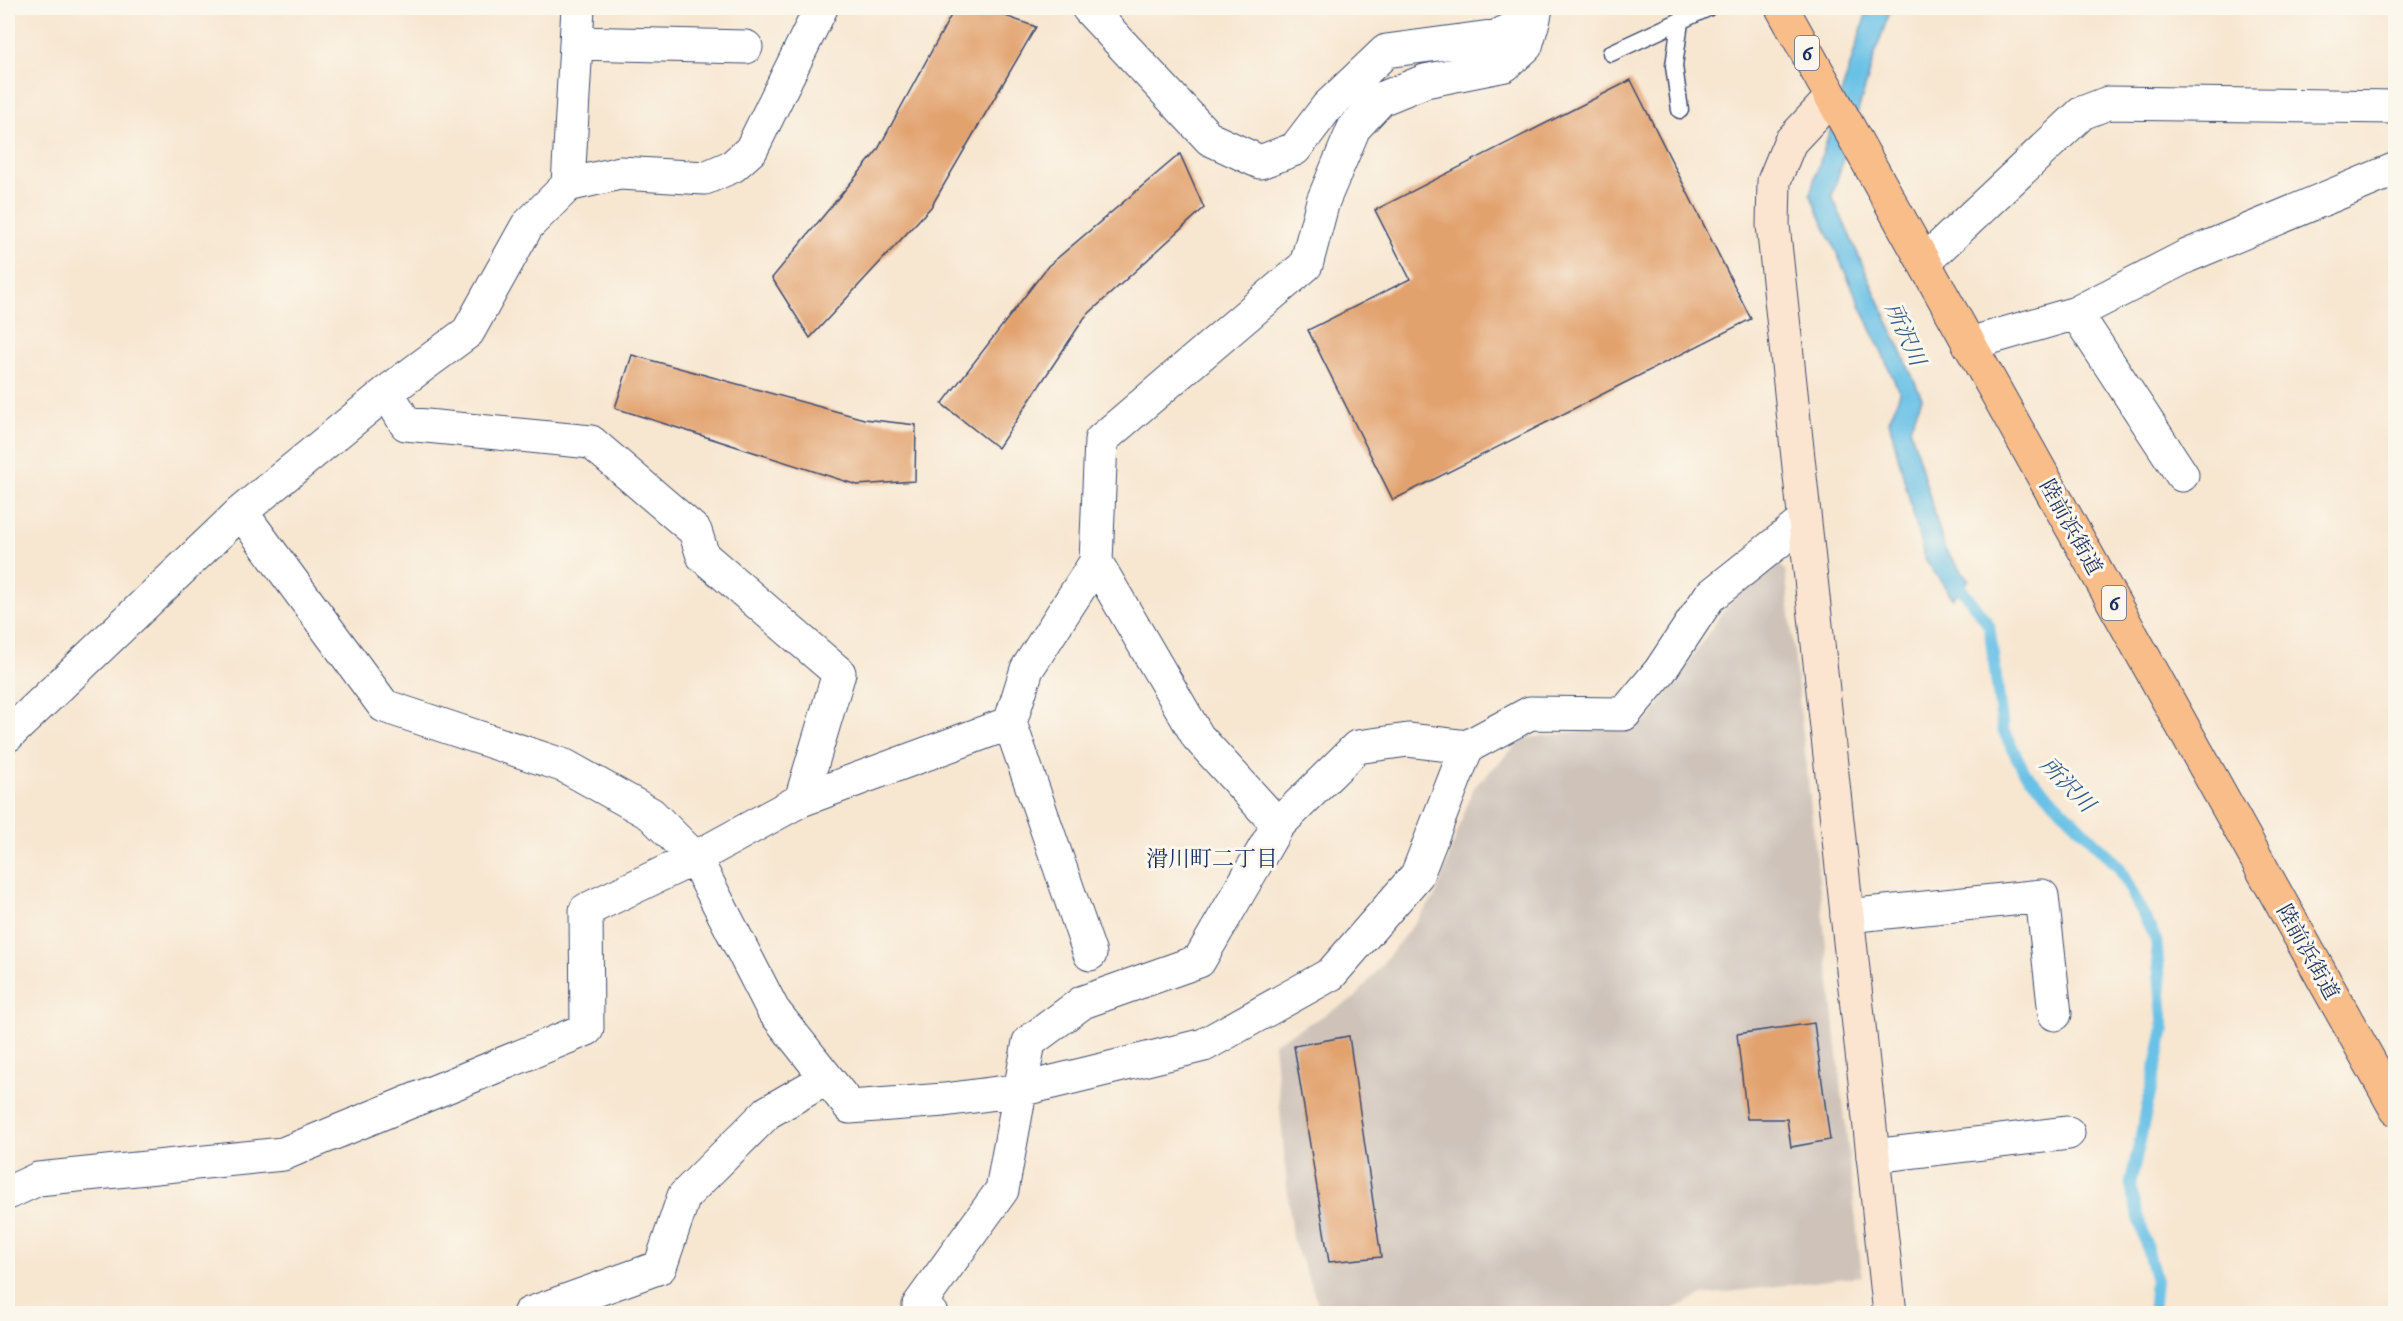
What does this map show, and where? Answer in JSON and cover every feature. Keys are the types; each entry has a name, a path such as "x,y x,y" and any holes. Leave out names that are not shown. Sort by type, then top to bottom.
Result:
{"highway":[{"name":"陸前浜街道","path":"1782,8 2396,1109"}],"street":[{"path":"568,185 578,8"},
{"path":"13,726 241,512 387,392 468,332 527,226 568,185 620,173 705,178 732,166 751,150 821,8"},
{"path":"1088,8 1210,139 1260,162 1295,149 1327,107 1386,51 1498,36 1535,13"},
{"path":"1090,954 1010,723 1027,669 1096,562 1101,440 1306,265 1323,201 1354,128 1382,99 1425,81 1505,65 1526,46 1535,13"},
{"path":"576,43 746,47"},
{"path":"1831,98 1790,142 1774,182 1773,225 1890,1314"},
{"path":"1924,262 2082,113 2108,103 2396,108"},
{"path":"1969,344 2076,313 2187,256 2396,169"},
{"path":"2076,313 2182,476"},
{"path":"387,392 406,424 591,442 695,531 703,556 839,673 801,800"},
{"path":"241,512 384,706 565,766 651,814 695,858 773,1010 850,1107 944,1100 1020,1090 1204,1045 1331,974 1417,875 1467,747"},
{"path":"931,1314 919,1305 1002,1190 1029,1042 1083,1002 1200,961 1278,825 1357,747 1408,740 1467,747 1530,712 1624,714 1660,672 1709,597 1804,521"},
{"path":"1096,562 1198,736 1278,825"},
{"path":"8,1193 38,1179 283,1154 587,1029 586,910 695,858 801,800 1010,723"},
{"path":"1847,916 2042,896 2055,1014"},
{"path":"529,1314 660,1267 684,1196 768,1112 827,1078"},
{"path":"1873,1156 2067,1133"}],"lane":[{"path":"1611,53 1708,8"},
{"path":"1680,22 1674,66 1680,110"}],"shaded area":[{"path":"1773,559 1785,570 1862,1276 1703,1295 1663,1313 1322,1313 1292,1238 1274,1043 1355,998 1435,897 1473,788 1523,739 1648,721 1726,607"}],"water":[{"path":"1868,8 1891,8 1832,196 1922,398 1910,428 1945,550 1969,580 1953,598 1925,559 1889,421 1900,393 1810,194"}],"building":[{"path":"955,8 983,8 1036,27 931,207 810,338 772,278 877,151"},
{"path":"1631,80 1751,319 1393,500 1308,330 1410,279 1375,210"},
{"path":"1180,154 1204,208 1085,317 998,448 942,404 1048,266"},
{"path":"632,355 864,419 916,425 915,481 857,485 615,408"},
{"path":"1814,1023 1830,1140 1791,1147 1787,1119 1747,1119 1737,1034"},
{"path":"1349,1036 1381,1257 1329,1262 1294,1046"}],"waterway":[{"name":"所沢川","path":"1952,576 1989,625 2003,730 2024,771 2119,867 2156,940 2164,1029 2130,1186 2156,1281 2153,1314"}],"district":[{"name":"滑川町二丁目","path":"1212,858"}]}
